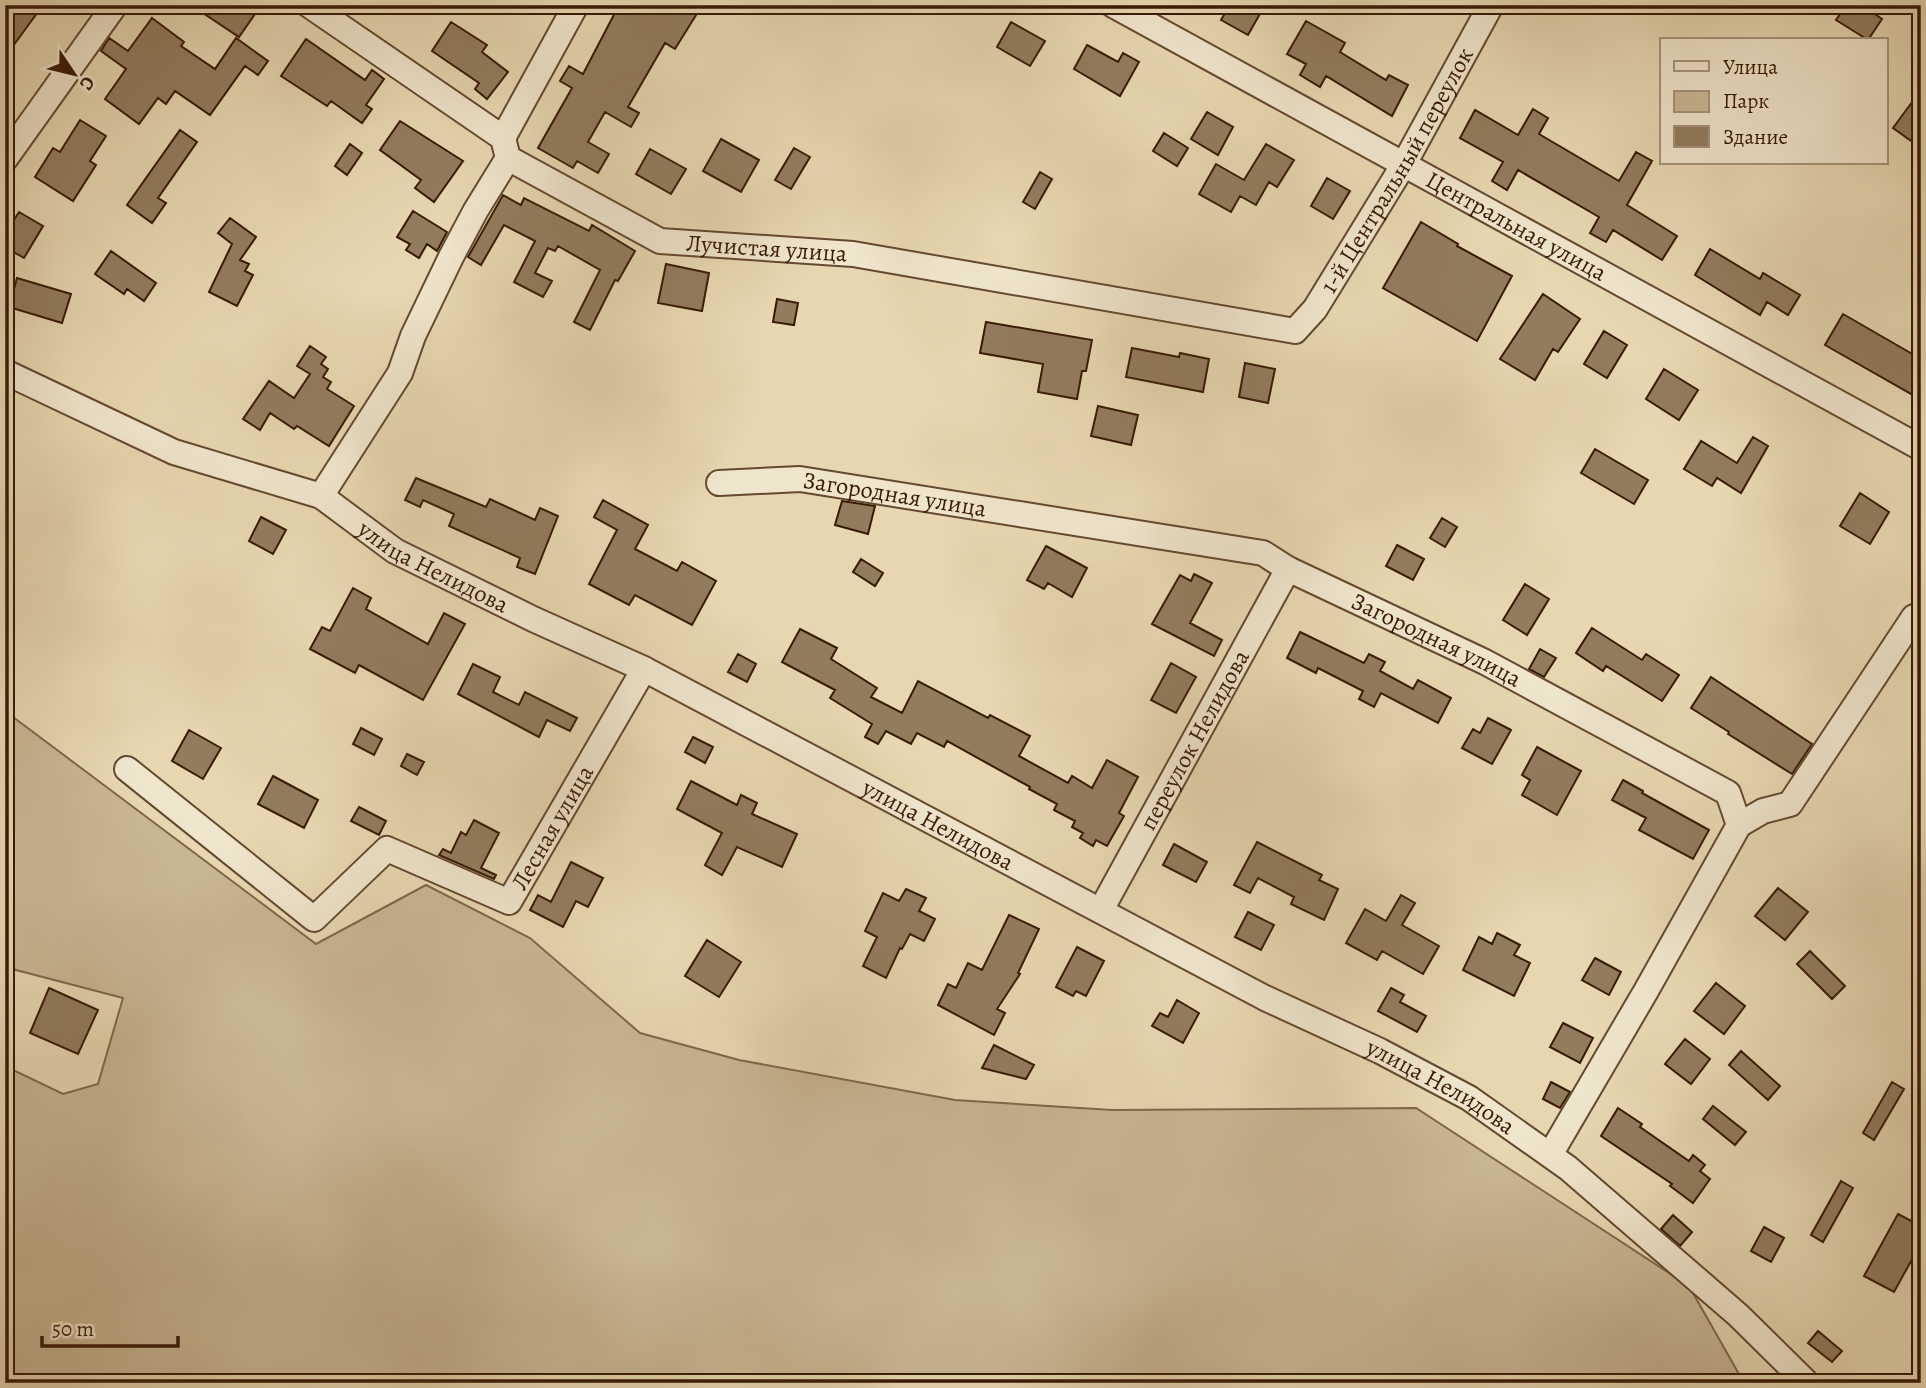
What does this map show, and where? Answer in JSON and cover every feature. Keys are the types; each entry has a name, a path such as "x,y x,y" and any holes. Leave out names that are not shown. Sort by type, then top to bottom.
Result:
{"street":[{"path":"5,152 109,5"},
{"path":"5,159 116,5"},
{"name":"Лучистая улица","path":"309,5 505,148 660,242 853,254 1294,331"},
{"path":"321,496 400,373 413,337 451,257 576,5"},
{"name":"Центральная улица","path":"1114,5 1921,448"},
{"name":"1-й Центральный переулок","path":"1294,331 1315,309 1405,164 1491,5"},
{"name":"улица Нелидова","path":"5,372 174,452 321,496 395,551 644,669 1265,998 1380,1051 1469,1098 1568,1168 1738,1315 1807,1383"},
{"name":"Загородная улица","path":"719,483 800,479 1263,553 1289,569 1485,662 1728,793 1739,825"},
{"name":"переулок Нелидова","path":"1101,910 1289,569"},
{"path":"1549,1155 1646,991 1739,825 1763,811 1790,804 1914,617 1921,615"},
{"name":"Лесная улица","path":"127,769 313,919 387,849 509,902 644,669"}],"green space":[{"path":"5,711 316,944 426,885 530,938 640,1033 739,1060 955,1100 1112,1110 1416,1108 1689,1286 1744,1383 5,1383 5,1066 63,1094 98,1084 123,998 5,965"}],"building":[{"path":"5,5 43,5 5,57"},
{"path":"191,5 243,5 255,14 239,37"},
{"path":"619,5 684,5 698,12 675,49 665,43 628,107 639,113 631,127 605,112 588,142 609,154 598,173 577,161 573,168 538,148 572,88 560,81 569,66 583,74"},
{"path":"1230,5 1265,5 1248,35 1221,20"},
{"path":"1846,5 1862,5 1882,19 1869,38 1865,38 1836,20"},
{"path":"152,18 184,42 181,46 215,69 236,38 268,61 258,75 245,66 210,115 175,91 166,104 158,98 139,124 105,99 126,69 101,51 109,38 128,51"},
{"path":"1306,21 1345,43 1340,52 1386,80 1389,75 1408,85 1392,116 1326,76 1320,87 1300,75 1306,64 1287,54"},
{"path":"451,22 487,45 482,52 508,72 487,99 475,89 479,83 432,51"},
{"path":"1011,22 1045,41 1030,66 997,47"},
{"path":"306,39 365,80 372,70 384,79 366,105 372,109 362,123 331,101 327,106 281,76"},
{"path":"1087,45 1118,62 1123,53 1139,62 1120,96 1074,69"},
{"path":"1921,90 1921,148 1893,128"},
{"path":"1533,109 1548,118 1539,134 1619,181 1636,152 1652,161 1627,205 1677,236 1662,260 1613,230 1606,242 1590,233 1599,217 1518,170 1507,190 1492,181 1503,162 1460,138 1475,110 1518,135"},
{"path":"1207,112 1233,127 1218,155 1191,139"},
{"path":"80,120 106,136 90,161 96,165 73,201 35,177 53,148 60,152"},
{"path":"400,121 463,161 434,202 415,188 421,180 380,150"},
{"path":"180,130 197,142 158,198 166,203 152,223 127,205"},
{"path":"1164,133 1188,148 1177,166 1153,151"},
{"path":"721,139 759,160 741,192 703,171"},
{"path":"350,144 362,153 347,175 335,166"},
{"path":"1266,144 1294,160 1277,187 1269,182 1256,205 1240,196 1231,212 1199,194 1216,164 1244,180"},
{"path":"794,148 810,157 791,189 775,180"},
{"path":"650,149 686,169 671,194 636,174"},
{"path":"1040,172 1052,179 1035,209 1023,202"},
{"path":"1327,178 1350,191 1333,219 1311,206"},
{"path":"503,195 521,205 524,198 589,231 592,225 635,251 618,281 615,280 590,330 574,322 600,270 558,246 555,251 548,248 535,273 552,281 543,297 514,282 535,241 504,225 481,265 468,257"},
{"path":"413,211 447,232 437,251 427,244 419,258 406,250 410,244 397,237"},
{"path":"19,212 43,226 24,258 5,247 5,234"},
{"path":"230,218 256,237 240,260 249,264 245,271 253,275 237,306 209,292 232,244 218,233"},
{"path":"1421,222 1458,244 1457,246 1512,276 1477,341 1383,288"},
{"path":"1710,249 1760,279 1763,273 1800,295 1788,315 1767,302 1760,315 1695,275"},
{"path":"111,251 156,283 144,301 127,289 124,294 95,274"},
{"path":"666,264 709,273 702,311 658,303"},
{"path":"17,278 71,294 62,323 9,307"},
{"path":"1543,294 1580,319 1558,352 1553,349 1535,380 1500,359"},
{"path":"777,299 798,303 794,325 773,322"},
{"path":"1843,314 1921,359 1921,380 1913,395 1825,345"},
{"path":"986,322 1092,340 1077,399 1038,392 1043,364 980,353"},
{"path":"1604,331 1627,345 1607,378 1584,364"},
{"path":"310,346 326,357 321,364 328,369 323,377 331,382 327,389 354,406 329,446 297,426 294,429 270,413 260,430 243,419 269,381 294,398 310,374 297,366"},
{"path":"1132,348 1179,357 1180,353 1209,359 1203,392 1126,377"},
{"path":"1245,363 1275,369 1268,403 1239,397"},
{"path":"1664,369 1698,390 1679,420 1646,399"},
{"path":"1098,406 1138,415 1131,445 1091,436"},
{"path":"1753,437 1768,446 1741,493 1717,478 1712,486 1684,469 1701,441 1737,463"},
{"path":"1595,449 1648,480 1634,504 1581,473"},
{"path":"416,478 486,507 490,499 535,520 540,508 558,516 535,574 517,567 520,558 449,526 454,514 423,500 420,507 405,500"},
{"path":"1860,493 1889,512 1870,544 1840,526"},
{"path":"603,500 648,525 635,549 677,571 682,562 716,581 692,625 635,595 629,605 589,584 617,530 594,517"},
{"path":"842,501 875,506 868,534 835,525"},
{"path":"261,517 286,530 273,554 249,541"},
{"path":"1442,518 1457,527 1445,547 1430,538"},
{"path":"1397,545 1424,559 1413,580 1386,566"},
{"path":"1046,546 1087,568 1072,597 1048,583 1044,589 1027,580"},
{"path":"861,559 883,573 875,586 853,572"},
{"path":"1194,574 1212,583 1190,623 1222,640 1214,656 1152,624 1180,575 1191,581"},
{"path":"1525,584 1549,599 1527,635 1503,620"},
{"path":"353,588 371,598 366,609 428,644 444,613 465,624 423,700 359,665 355,673 310,649 322,627 330,631"},
{"path":"1592,628 1642,660 1646,654 1679,675 1662,701 1606,666 1603,671 1576,653"},
{"path":"800,629 837,648 831,659 877,688 871,697 902,713 918,681 988,718 990,715 1030,736 1019,756 1068,783 1072,776 1092,788 1107,760 1138,777 1119,813 1124,816 1107,846 1096,840 1093,846 1080,838 1083,833 1072,827 1075,821 1054,810 1057,804 947,741 944,747 917,733 911,744 886,731 878,744 865,737 872,724 830,698 835,690 782,662"},
{"path":"1300,632 1364,663 1369,654 1385,662 1380,671 1413,689 1418,680 1451,698 1438,723 1381,693 1374,707 1359,699 1363,691 1318,668 1316,673 1287,658"},
{"path":"1540,649 1556,658 1544,677 1529,669"},
{"path":"738,654 756,664 747,682 728,672"},
{"path":"1171,663 1196,677 1176,713 1151,700"},
{"path":"473,664 500,677 493,692 519,705 525,692 577,718 570,731 547,720 539,737 458,694"},
{"path":"1711,677 1812,744 1792,774 1691,708"},
{"path":"1488,718 1511,730 1492,764 1462,748 1473,729 1480,733"},
{"path":"361,728 382,739 374,755 353,744"},
{"path":"189,730 221,748 203,779 172,761"},
{"path":"693,737 713,747 705,763 685,752"},
{"path":"1537,747 1581,771 1557,815 1522,795 1530,780 1522,775"},
{"path":"407,754 424,762 417,775 401,766"},
{"path":"273,776 318,800 304,828 258,804"},
{"path":"1623,780 1709,830 1693,859 1639,830 1646,818 1612,800"},
{"path":"691,781 737,805 741,795 757,803 752,814 797,834 782,867 737,847 722,875 705,865 722,833 677,809"},
{"path":"359,807 386,821 379,835 351,821"},
{"path":"474,820 499,833 481,868 496,875 494,879 439,855 443,849 451,853 461,832 466,835"},
{"path":"1257,842 1322,875 1319,880 1338,889 1324,920 1291,904 1294,897 1258,878 1250,893 1234,885"},
{"path":"1174,844 1207,862 1196,882 1163,865"},
{"path":"571,862 603,878 588,907 576,901 563,927 530,910 538,895 551,902"},
{"path":"1778,888 1808,912 1785,940 1755,916"},
{"path":"906,889 926,898 919,911 935,919 924,941 910,934 886,978 863,966 877,937 865,931 883,893 899,901"},
{"path":"1401,895 1415,903 1402,925 1439,946 1423,974 1382,951 1377,960 1346,943 1365,909 1386,921"},
{"path":"1248,912 1274,925 1261,950 1235,937"},
{"path":"1009,915 1039,929 1018,973 1020,974 997,1009 1005,1013 994,1035 938,1005 948,984 956,988 968,963 982,970"},
{"path":"1497,933 1520,945 1514,955 1530,963 1514,996 1463,970 1479,937 1492,944"},
{"path":"707,940 741,962 719,997 685,976"},
{"path":"1077,947 1104,961 1086,996 1076,991 1073,996 1056,987"},
{"path":"1810,951 1845,986 1832,999 1797,964"},
{"path":"1595,958 1621,972 1609,995 1582,980"},
{"path":"1716,983 1745,1006 1724,1034 1694,1011"},
{"path":"49,988 98,1010 78,1054 30,1033"},
{"path":"1391,988 1404,995 1400,1002 1426,1016 1417,1032 1378,1011"},
{"path":"1177,1000 1199,1013 1183,1043 1152,1026 1160,1013 1168,1017"},
{"path":"1563,1023 1593,1038 1580,1063 1550,1047"},
{"path":"1685,1039 1710,1059 1691,1084 1665,1064"},
{"path":"994,1045 1034,1065 1026,1079 982,1068"},
{"path":"1741,1051 1780,1086 1768,1100 1729,1065"},
{"path":"1551,1082 1570,1092 1560,1108 1543,1099"},
{"path":"1892,1082 1904,1089 1874,1140 1863,1133"},
{"path":"1713,1106 1746,1132 1735,1145 1703,1119"},
{"path":"1618,1108 1689,1161 1693,1155 1705,1165 1700,1171 1710,1179 1693,1203 1670,1186 1672,1184 1601,1136"},
{"path":"1841,1181 1853,1188 1823,1242 1811,1235"},
{"path":"1898,1214 1921,1226 1921,1243 1894,1292 1864,1276"},
{"path":"1673,1215 1692,1232 1680,1246 1661,1229"},
{"path":"1764,1227 1784,1238 1771,1262 1751,1251"},
{"path":"1818,1331 1842,1351 1832,1362 1808,1343"}]}
